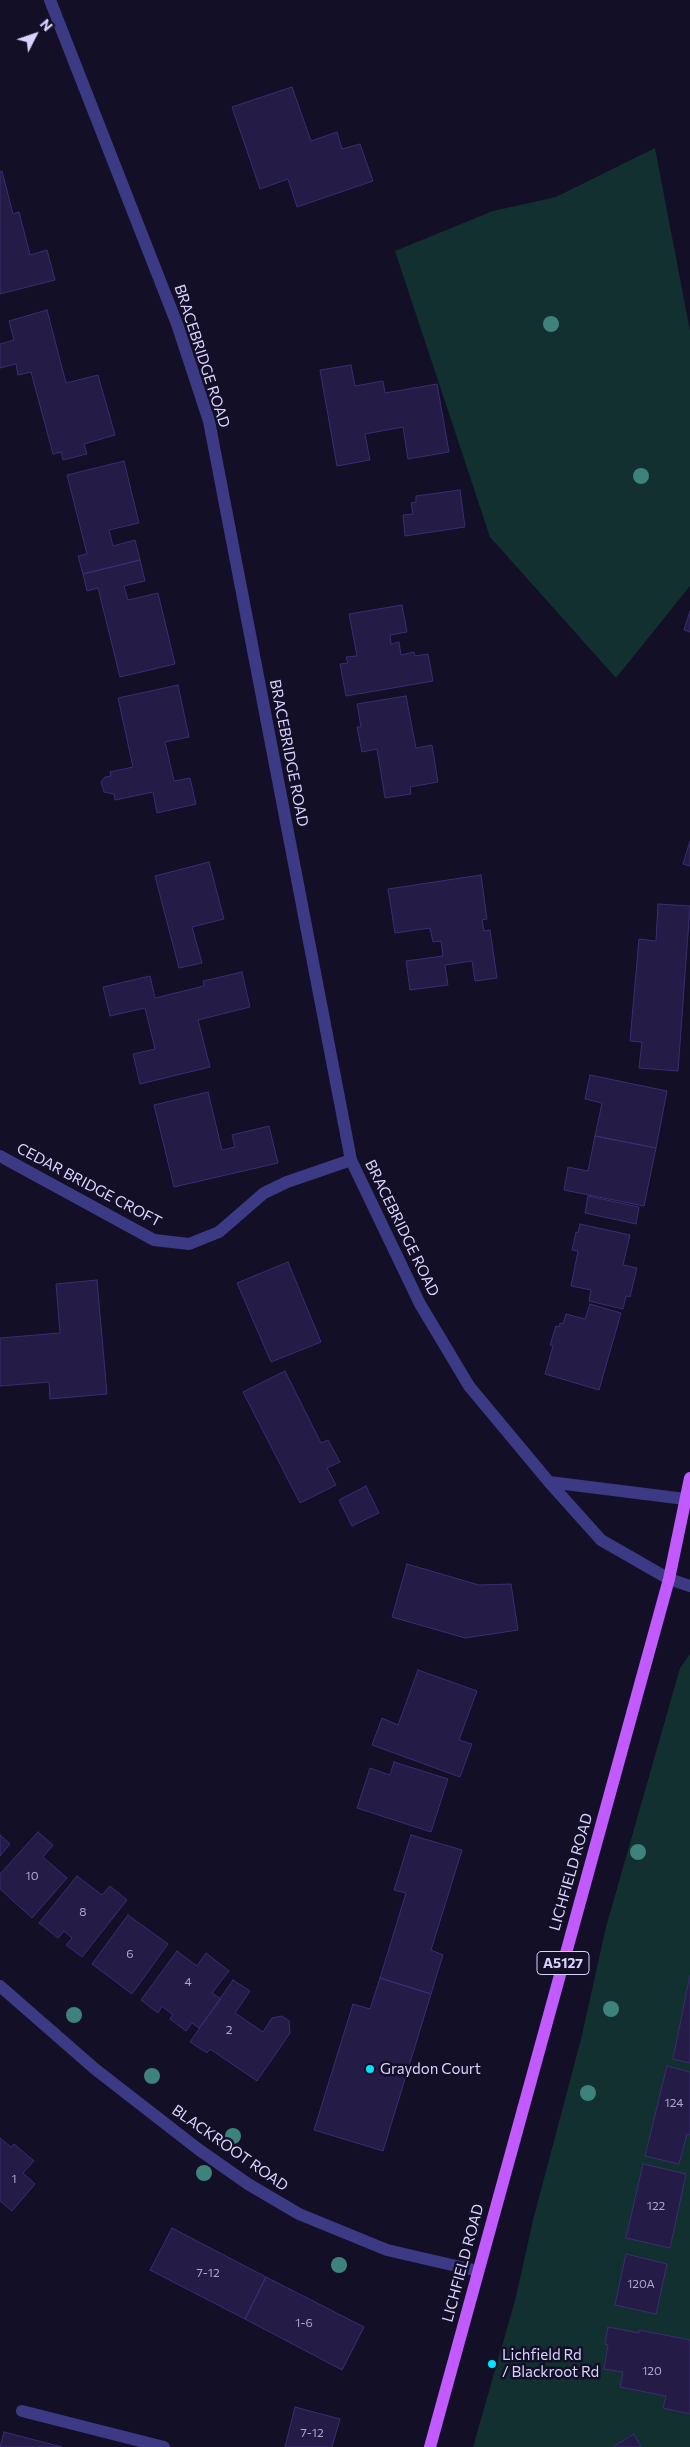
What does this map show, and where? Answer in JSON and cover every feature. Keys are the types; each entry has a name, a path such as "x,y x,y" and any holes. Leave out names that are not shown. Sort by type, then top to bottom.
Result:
{"main road":[{"name":"LICHFIELD ROAD","path":"430,2447 669,1579 684,1499 690,1478"}],"street":[{"name":"BRACEBRIDGE ROAD","path":"50,0 177,324 209,421 351,1160 420,1304 468,1386 549,1482 602,1540 669,1579 690,1586"},
{"name":"CEDAR BRIDGE CROFT","path":"0,1156 79,1201 154,1240 189,1244 218,1232 264,1193 287,1182 351,1160"},
{"path":"549,1482 684,1499"},
{"name":"BLACKROOT ROAD","path":"0,1986 95,2069 198,2150 248,2184 299,2214 387,2250 478,2271"},
{"path":"22,2412 164,2447"}],"green space":[{"path":"655,148 690,331 690,586 616,678 490,537 395,251 493,211 556,197"},
{"path":"690,1654 690,2447 473,2447 516,2297 533,2220 581,2039 606,1927 680,1668"}],"building":[{"path":"292,87 311,141 337,132 342,149 360,144 373,181 297,207 288,179 260,189 232,107"},
{"path":"2,171 13,214 19,212 30,255 47,250 55,280 0,294 0,172"},
{"path":"47,310 66,383 98,375 115,435 84,444 87,454 63,460 61,452 53,454 31,372 18,375 16,364 0,368 0,344 14,340 9,321"},
{"path":"351,365 355,386 383,381 385,393 437,384 449,452 408,459 403,427 365,434 370,460 337,466 320,370"},
{"path":"124,461 139,523 109,530 113,546 135,540 140,560 83,574 78,556 87,554 67,475"},
{"path":"460,490 465,527 405,536 403,515 413,514 411,503 416,502 416,496"},
{"path":"140,560 145,581 124,586 128,600 158,593 175,664 120,677 98,588 87,591 83,574"},
{"path":"402,605 407,632 390,635 391,644 399,642 401,655 414,652 415,656 428,654 433,681 346,696 340,664 348,663 346,657 357,656 349,614"},
{"path":"690,611 690,632 684,630"},
{"path":"178,685 189,737 165,742 174,781 190,778 196,804 157,813 153,792 115,800 114,794 104,792 101,782 105,777 111,776 110,772 133,767 118,698"},
{"path":"406,696 416,748 432,745 438,782 410,787 411,794 385,798 377,749 362,752 357,727 361,727 357,704"},
{"path":"690,841 690,866 683,864"},
{"path":"209,862 224,919 192,927 202,963 179,968 155,876"},
{"path":"481,875 487,919 482,920 484,931 490,930 497,978 475,981 472,961 445,965 448,985 410,990 406,961 443,956 441,941 433,942 430,928 395,933 388,889"},
{"path":"658,904 690,906 678,1071 639,1068 642,1042 630,1041 639,939 656,941"},
{"path":"242,972 250,1007 198,1020 210,1067 140,1084 133,1054 155,1049 145,1008 110,1016 103,987 150,976 155,998 204,986 203,981"},
{"path":"590,1075 667,1091 656,1148 595,1136 602,1103 585,1099"},
{"path":"208,1092 222,1150 235,1147 232,1135 269,1126 278,1163 174,1187 154,1105"},
{"path":"595,1136 656,1148 644,1206 564,1190 568,1167 588,1171"},
{"path":"588,1196 639,1207 636,1224 585,1213"},
{"path":"580,1224 630,1235 623,1265 637,1268 630,1297 626,1296 623,1309 589,1301 591,1290 571,1286 578,1251 572,1250"},
{"path":"288,1262 321,1342 271,1362 237,1283"},
{"path":"97,1280 107,1394 50,1399 49,1382 0,1386 0,1338 60,1333 56,1284"},
{"path":"590,1304 621,1313 599,1390 545,1374 553,1346 550,1345 556,1326 559,1327 560,1323 563,1324 566,1314 585,1319"},
{"path":"285,1371 321,1443 328,1440 340,1462 327,1468 336,1485 300,1503 243,1392"},
{"path":"366,1486 379,1513 352,1526 339,1500"},
{"path":"407,1564 479,1585 511,1584 518,1630 465,1638 392,1617"},
{"path":"418,1670 477,1691 459,1740 472,1744 460,1777 372,1745 382,1718 398,1725"},
{"path":"394,1762 448,1779 431,1832 357,1808 370,1768 390,1775"},
{"path":"38,1832 53,1845 43,1857 67,1878 32,1918 0,1889 0,1874"},
{"path":"0,1835 10,1844 0,1856"},
{"path":"411,1835 462,1850 431,1950 443,1955 431,1994 380,1978 406,1893 394,1890"},
{"path":"77,1876 102,1895 110,1886 127,1900 82,1957 66,1945 72,1938 64,1931 58,1938 39,1923"},
{"path":"128,1915 168,1944 132,1994 92,1964"},
{"path":"177,1951 197,1966 206,1953 229,1971 212,1993 221,1999 199,2028 192,2023 186,2031 170,2019 173,2015 162,2006 158,2013 141,2000"},
{"path":"690,1975 690,2063 673,2059"},
{"name":"Graydon Court","path":"380,1978 431,1994 383,2151 314,2130 353,2004 370,2009"},
{"path":"233,1980 250,1991 235,2013 263,2032 272,2018 282,2016 289,2021 290,2033 257,2081 210,2049 207,2053 190,2042"},
{"path":"667,2066 690,2072 690,2135 687,2134 679,2164 645,2156"},
{"path":"0,2138 11,2147 14,2144 34,2161 23,2173 35,2184 12,2211 0,2201"},
{"path":"643,2164 686,2174 670,2248 626,2238"},
{"path":"172,2228 266,2277 245,2319 150,2270"},
{"path":"626,2254 667,2264 656,2314 615,2305"},
{"path":"266,2277 364,2327 342,2370 245,2319"},
{"path":"608,2327 639,2333 639,2330 690,2340 690,2414 663,2408 666,2396 620,2387 623,2372 604,2369 608,2345 605,2344"},
{"path":"295,2407 340,2419 332,2447 285,2447"},
{"path":"4,2432 62,2447 0,2447"},
{"path":"634,2434 641,2447 613,2447"}],"place":[{"name":"Graydon Court","path":"370,2069"},
{"name":"Lichfield Rd / Blackroot Rd","path":"492,2364"}]}
